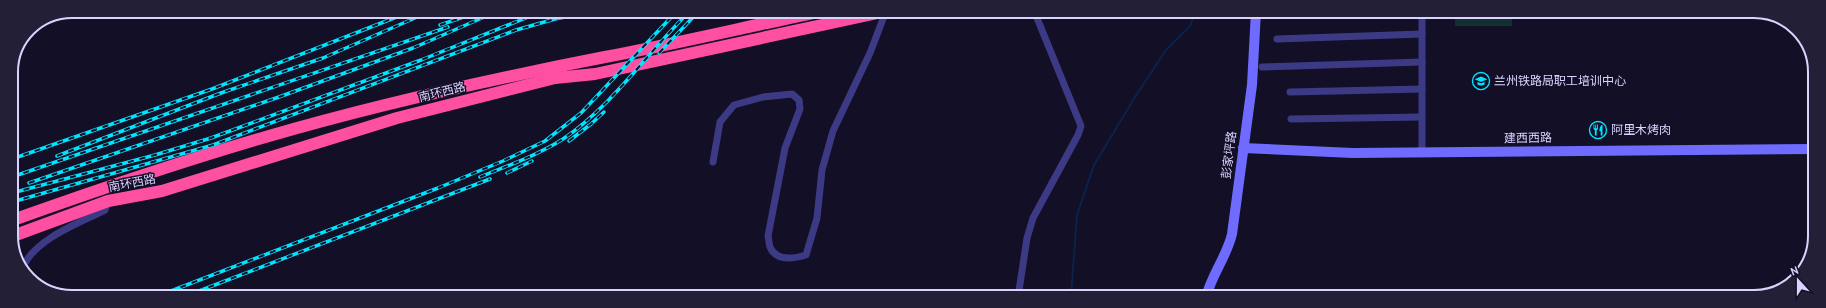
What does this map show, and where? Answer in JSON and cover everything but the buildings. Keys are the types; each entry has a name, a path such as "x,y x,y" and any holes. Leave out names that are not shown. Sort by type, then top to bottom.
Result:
{"highway":[{"name":"南环西路","path":"18,218 104,188 269,136 396,102 553,66 605,57 790,18"},
{"name":"南环西路","path":"18,234 108,201 162,191 397,118 555,78 595,74 855,18"}],"street":[{"path":"713,162 720,122 734,105 762,97 792,94 799,100 800,109 785,148 768,236 770,249 776,254 788,259 806,255 817,218 822,170 833,131 870,53 884,18"},
{"path":"1019,290 1027,238 1033,218 1078,135 1081,126 1037,18"},
{"name":"彭家坪路","path":"1208,290 1213,275 1229,245 1252,85 1256,18"},
{"path":"1422,18 1422,152"},
{"path":"1277,40 1422,34"},
{"path":"1262,67 1422,62"},
{"path":"1290,92 1422,89"},
{"path":"1291,119 1422,118"},
{"name":"建西西路","path":"1243,148 1353,153 1808,149"},
{"path":"25,263 31,253 42,244 67,228 105,210 108,201"}],"green space":[{"path":"1455,18 1512,18 1512,26 1455,26"}],"waterway":[{"path":"1072,290 1077,215 1094,165 1135,97 1166,50 1190,26 1193,18"}],"railway":[{"path":"18,157 212,89 394,18"},
{"path":"57,156 221,93 323,58 415,18"},
{"path":"440,25 460,18"},
{"path":"29,183 279,97 413,48 482,18"},
{"path":"18,191 155,155 211,138 421,60 526,18"},
{"path":"18,200 213,145 516,30 560,18"},
{"path":"174,290 438,188 503,161 545,141 581,113 670,18"},
{"path":"480,177 543,150 563,139 581,125 614,95 683,18"},
{"path":"659,53 692,18"},
{"path":"18,175 448,27"},
{"path":"569,141 604,112"},
{"path":"507,173 532,161"},
{"path":"202,290 490,179"}],"place":[{"name":"兰州铁路局职工培训中心","path":"1481,81"},
{"name":"阿里木烤肉","path":"1598,130"}]}
